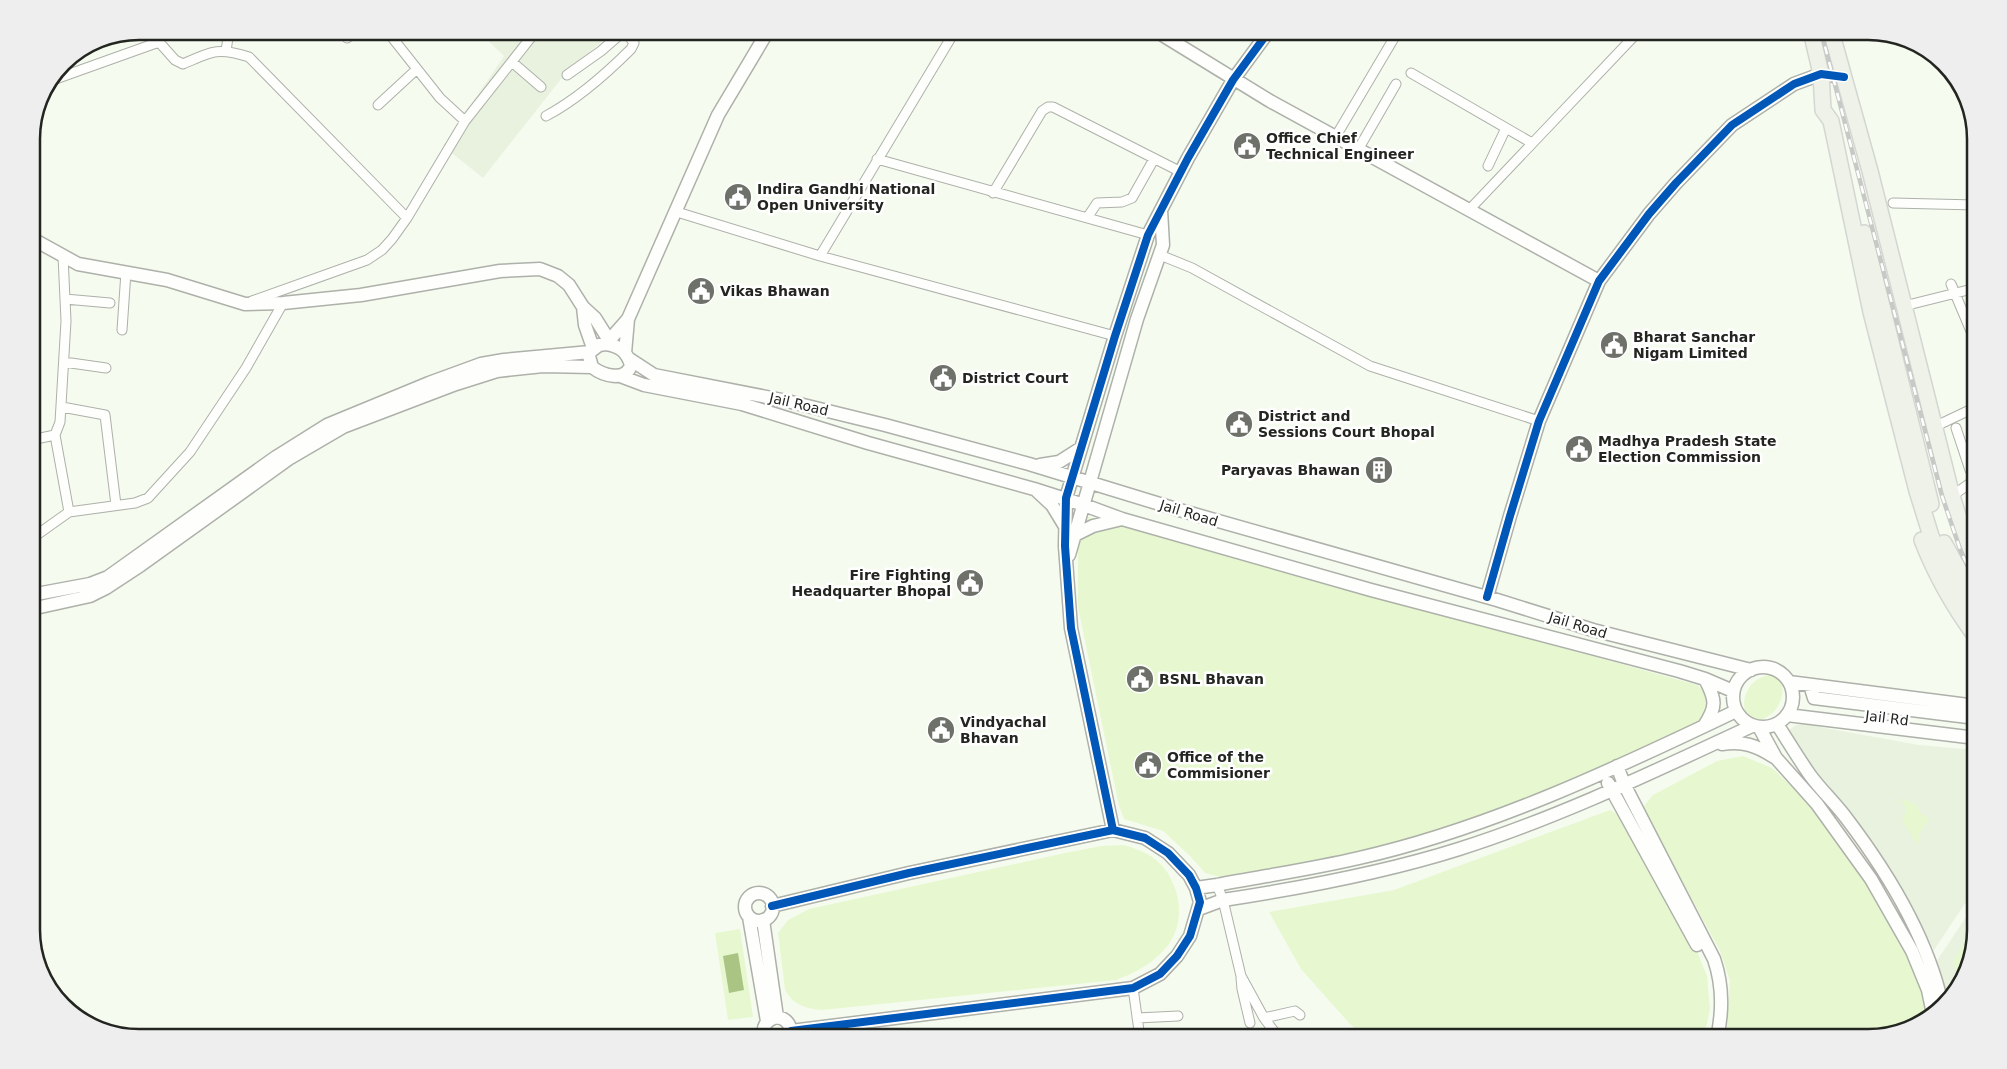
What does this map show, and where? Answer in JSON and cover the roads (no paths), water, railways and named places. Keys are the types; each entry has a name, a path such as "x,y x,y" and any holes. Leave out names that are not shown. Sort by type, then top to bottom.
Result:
{"main road":[{"path":"1813,40 1822,74 1822,110 1825,145 1843,232 1886,414 1910,501 1934,571 1952,604 1967,625"},
{"path":"1834,40 1872,180 1952,496 1967,540"},
{"path":"1850,98 1842,109 1839,120 1882,311 1932,507 1945,568 1967,606"},
{"path":"1822,110 1830,121 1874,325 1917,492 1939,543 1967,587"}],"street":[{"path":"226,51 228,40"},
{"path":"394,40 440,98 465,120"},
{"path":"244,304 367,260 382,250 407,218 465,120 529,40"},
{"path":"567,75 614,40"},
{"path":"546,116 565,106 598,80 631,49 634,43 632,40"},
{"path":"40,593 90,584 108,576 276,457 327,425 429,383 482,364 592,350 609,343 628,319 677,212 718,115 763,40"},
{"path":"820,256 950,40"},
{"path":"1170,40 1234,80 1599,281"},
{"path":"1113,830 1071,628 1066,567 1070,532 1066,498 1148,235 1181,172 1234,80 1263,40"},
{"path":"1336,136 1393,40"},
{"path":"1470,209 1630,40"},
{"path":"62,77 159,42 174,58 183,64 214,50 249,57 407,218"},
{"path":"512,62 541,87"},
{"path":"378,105 417,69"},
{"path":"1411,72 1532,143"},
{"path":"1487,597 1539,421 1599,281 1649,214 1732,125 1794,84 1822,74 1844,77"},
{"path":"1359,148 1396,84"},
{"path":"993,193 1042,111 1048,107 1053,107 1181,172"},
{"path":"1488,166 1506,128"},
{"path":"877,159 1148,235"},
{"path":"1087,218 1098,203 1122,202 1132,198 1154,159"},
{"path":"1893,202 1967,205"},
{"path":"1070,532 1084,505 1137,319 1160,255 1164,238 1161,210"},
{"path":"677,212 820,256 1115,336"},
{"path":"40,243 78,264 167,280 244,304 283,303 361,294 500,271 540,268 558,276 569,285 583,307 595,318 609,343 627,356"},
{"path":"1160,255 1192,268 1370,366 1539,421"},
{"path":"63,256 65,298 62,407 60,422 55,435 69,512"},
{"path":"122,330 126,272"},
{"path":"1951,284 1967,322"},
{"path":"1904,306 1967,291"},
{"path":"65,298 110,303"},
{"path":"40,533 69,512 135,503 148,498 190,452 246,368 283,303"},
{"path":"583,307 585,325 592,350 589,356 592,367"},
{"path":"40,607 90,596 102,590 141,565 290,458 343,427 456,384 497,371 543,366 592,367 602,374 620,376 630,370 627,356 628,319"},
{"name":"Jail Road","path":"627,356 654,375 796,403 1035,466 1194,514 1487,597 1593,630 1751,670"},
{"path":"64,362 106,368"},
{"name":"Jail Road","path":"620,376 644,385 742,404 868,443 1034,488 1122,519 1417,602 1705,679 1733,691"},
{"path":"62,407 105,415 116,505"},
{"path":"1934,427 1967,411"},
{"path":"1956,428 1967,461"},
{"path":"40,438 55,435"},
{"path":"1035,466 1059,462 1081,448"},
{"path":"1952,496 1967,485"},
{"path":"1034,488 1052,505 1070,532"},
{"path":"1070,532 1122,519"},
{"path":"1199,909 1223,900 1384,870 1459,849 1516,829 1611,790 1756,726 1777,724 1787,715 1792,706 1793,699 1789,682 1784,675 1771,668 1751,670 1737,681 1733,691 1733,703 1736,711 1741,718 1756,726 1776,758 1817,804 1871,879 1912,951 1928,990 1931,1005"},
{"path":"1704,726 1714,707 1714,696 1705,679"},
{"path":"1789,682 1967,705"},
{"path":"1809,708 1810,685"},
{"path":"1787,715 1809,708 1967,736"},
{"name":"Jail Rd","path":"1809,708 1967,717"},
{"name":"Jail Rd","path":"1809,708 1967,728"},
{"path":"1196,888 1359,858 1420,841 1500,814 1603,773 1736,711"},
{"path":"1777,724 1811,776 1848,821 1881,869 1921,941 1940,997"},
{"path":"1711,745 1738,742 1758,746 1776,758"},
{"path":"1617,766 1624,784 1714,959 1722,994 1719,1029"},
{"path":"1603,773 1709,965 1713,975 1715,999 1711,1029"},
{"path":"772,906 909,873 1113,830 1144,838 1168,853 1189,875 1196,888 1200,902 1190,936 1177,956 1160,974 1133,988 827,1029"},
{"path":"1217,885 1223,900 1250,1023"},
{"path":"749,917 755,920 763,920 770,915 772,902 765,895 756,893 748,898 745,907 749,917 772,1019"},
{"path":"763,920 772,1019 764,1029"},
{"path":"1241,976 1264,1018 1272,1029"},
{"path":"1133,988 1139,1029"},
{"path":"1264,1018 1295,1012 1300,1015"},
{"path":"1137,1018 1178,1016"},
{"path":"772,1019 787,1021 789,1029"}],"railway":[{"path":"1823,40 1942,496 1967,564"}],"place":[{"name":"Office Chief Technical Engineer","path":"1247,146"},
{"name":"Indira Gandhi National Open University","path":"738,197"},
{"name":"Vikas Bhawan","path":"701,291"},
{"name":"Bharat Sanchar Nigam Limited","path":"1614,345"},
{"name":"District Court","path":"943,378"},
{"name":"District and Sessions Court Bhopal","path":"1239,424"},
{"name":"Madhya Pradesh State Election Commission","path":"1579,449"},
{"name":"Paryavas Bhawan","path":"1379,470"},
{"name":"Fire Fighting Headquarter Bhopal","path":"970,583"},
{"name":"BSNL Bhavan","path":"1140,679"},
{"name":"Vindyachal Bhavan","path":"941,730"},
{"name":"Office of the Commisioner","path":"1148,765"}]}
